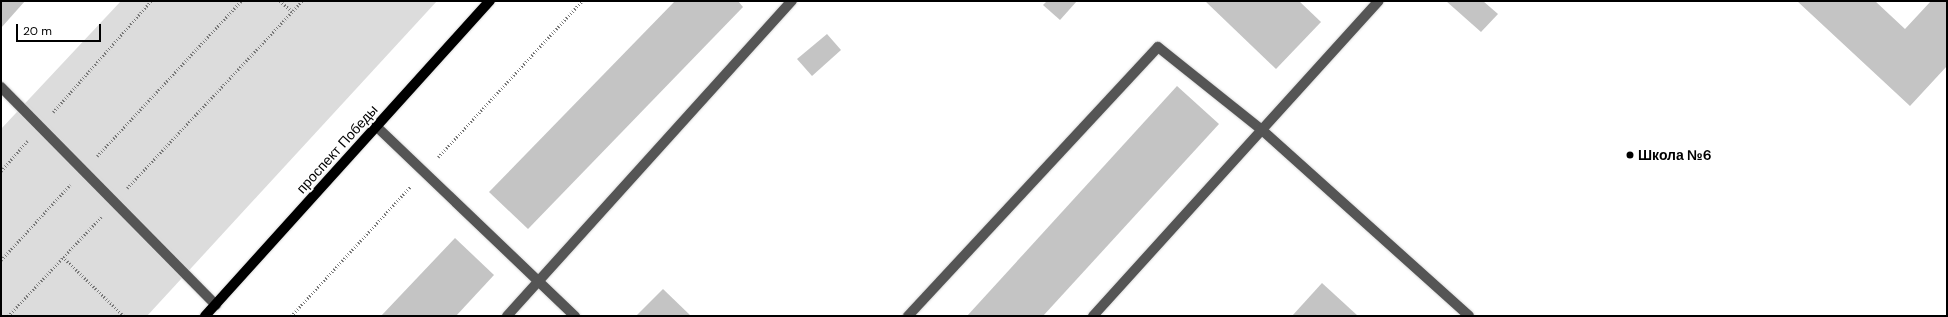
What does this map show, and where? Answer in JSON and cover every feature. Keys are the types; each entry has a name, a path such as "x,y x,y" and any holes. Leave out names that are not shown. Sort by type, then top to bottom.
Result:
{"main road":[{"name":"проспект Победы","path":"205,316 490,1"}],"lane":[{"path":"507,316 792,1"},
{"path":"1093,316 1262,130 1374,3"},
{"path":"908,316 1158,47 1262,130 1469,316"},
{"path":"1,87 216,305"},
{"path":"377,127 575,316"}],"path":[{"path":"1,171 151,1"},
{"path":"1,260 241,1"},
{"path":"280,1 292,12"},
{"path":"8,316 302,1"},
{"path":"63,257 124,316"}],"shaded area":[{"path":"121,1 437,1 147,316 1,316 1,129"}],"building":[{"path":"1,1 25,1 1,28"},
{"path":"675,1 738,1 743,7 528,229 489,192"},
{"path":"1047,1 1077,1 1060,20 1043,5"},
{"path":"1205,1 1299,1 1321,22 1276,69"},
{"path":"1446,1 1483,1 1498,14 1481,32"},
{"path":"1797,1 1875,1 1905,29 1931,1 1947,1 1947,66 1910,106"},
{"path":"827,34 841,50 812,76 797,59"},
{"path":"1177,86 1219,124 1043,316 967,316"},
{"path":"455,238 494,275 456,316 381,316"},
{"path":"1322,283 1358,316 1292,316"},
{"path":"663,289 691,316 636,316"}],"place":[{"name":"Школа №6","path":"1630,155"}]}
